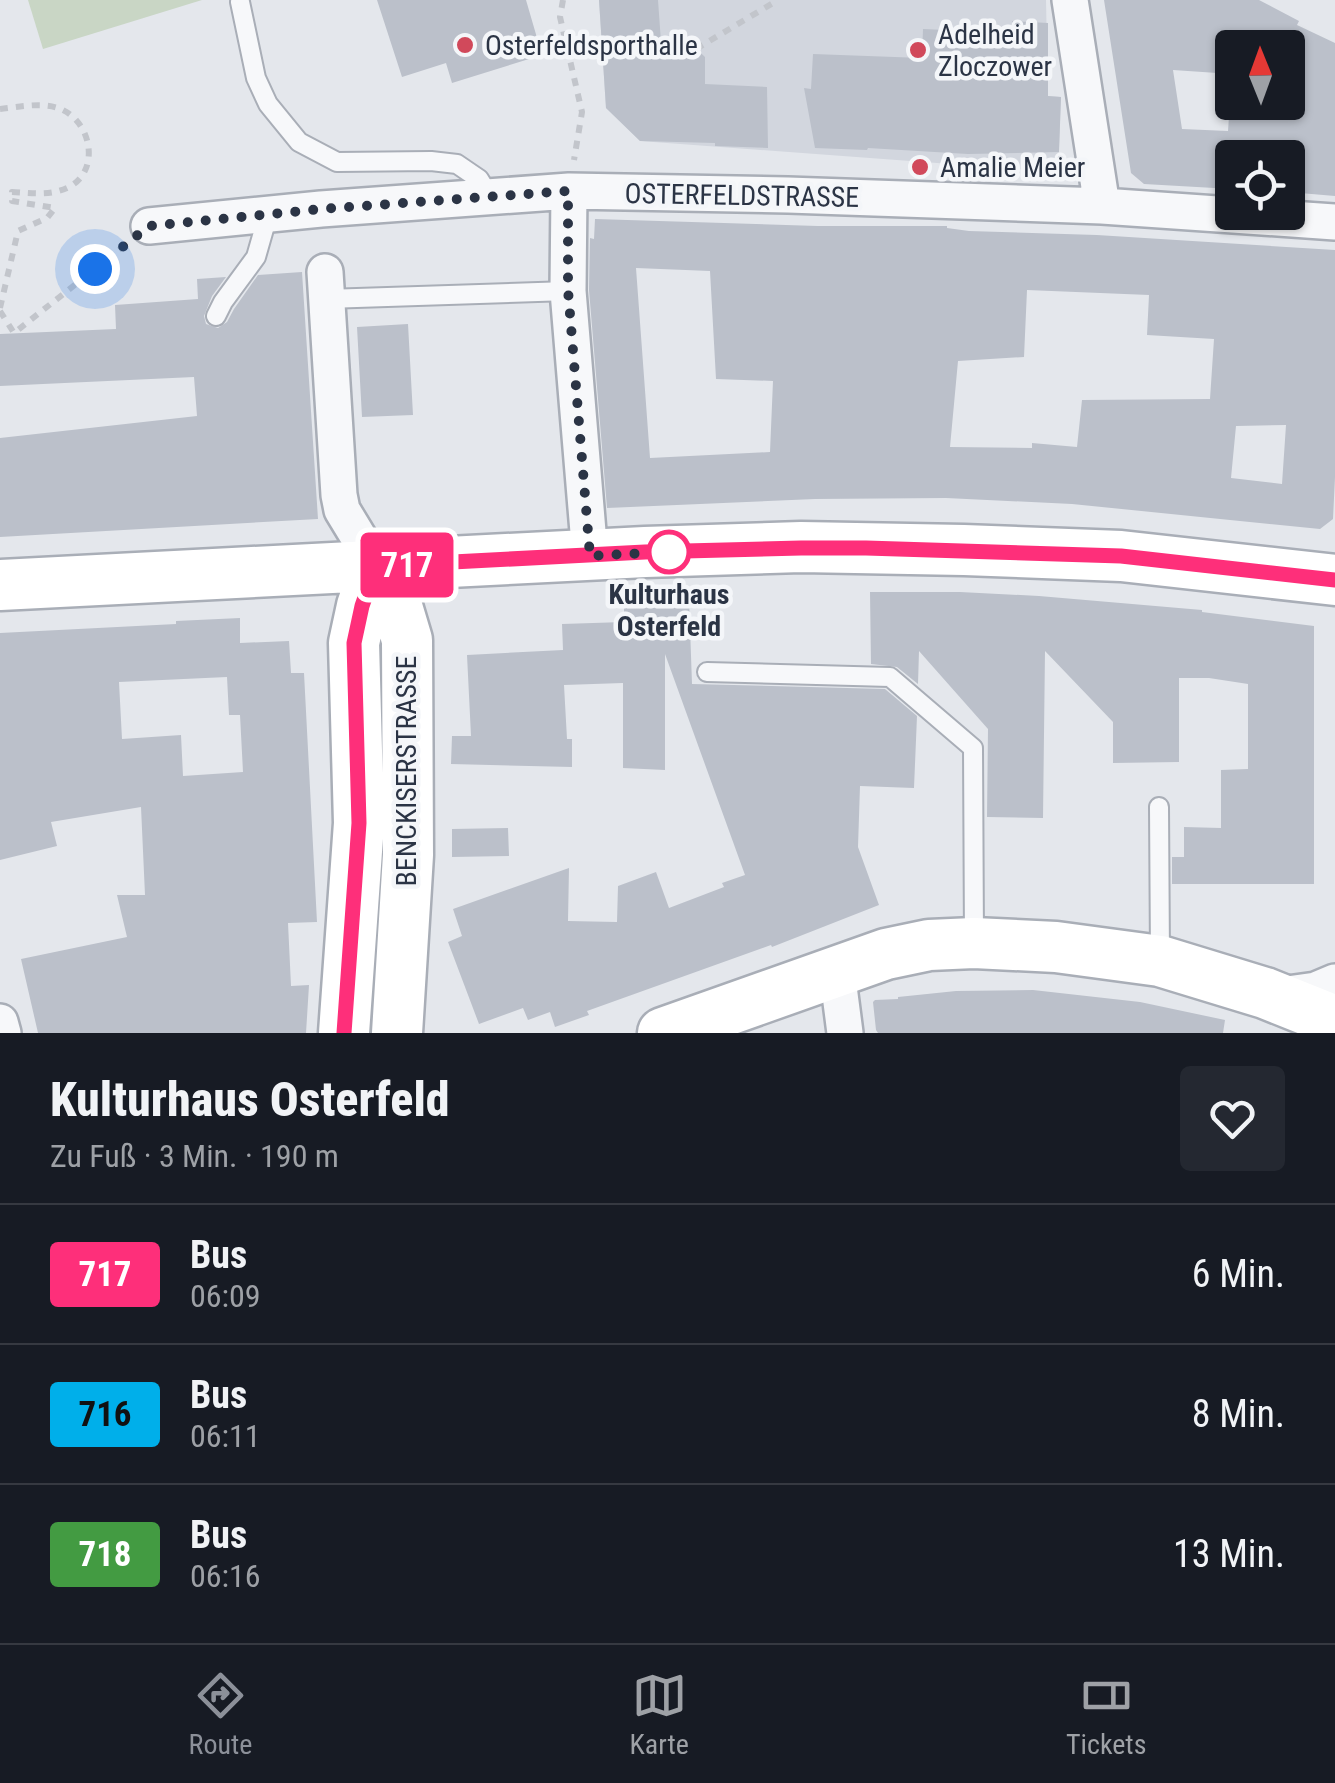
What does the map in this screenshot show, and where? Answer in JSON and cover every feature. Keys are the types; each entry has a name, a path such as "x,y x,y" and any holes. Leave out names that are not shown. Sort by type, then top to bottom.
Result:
{"main road":[{"path":"0,585 801,548 1121,556 1335,580"},
{"name":"BENCKISERSTRASSE","path":"376,566 396,603 407,640 408,854 400,1030"},
{"name":"BENCKISERSTRASSE","path":"344,1033 359,823 354,643 376,566"},
{"path":"663,1033 886,954 929,944 974,943 1160,961 1273,996 1335,1021"}],"street":[{"path":"1070,0 1102,206"},
{"name":"OSTERFELDSTRASSE","path":"149,226 568,191 1102,206 1335,222"},
{"path":"568,191 568,290 590,556"},
{"path":"325,286 339,495 342,510 376,566"},
{"path":"838,971 845,1033"},
{"path":"1273,996 1316,990 1335,982"},
{"path":"0,1022 3,1033"}],"lane":[{"path":"240,2 256,78 268,104 299,142 337,162 456,164 478,179 490,197"},
{"path":"216,316 256,257 268,214"},
{"path":"325,286 568,290"},
{"path":"706,672 890,677 973,748 974,943"},
{"path":"1159,807 1160,961"}],"path":[{"path":"563,0 560,17 582,112 568,191"},
{"path":"696,48 778,0"},
{"path":"0,110 38,105 64,110 83,128 90,147 86,169 72,186 49,194 12,192 12,200 55,208 47,218 18,231 0,310 14,333 149,226"}],"shaded area":[{"path":"599,0 1046,0 1048,96 1061,97 1058,172 640,141 606,108"}],"green space":[{"path":"28,0 202,0 43,49"}],"building":[{"name":"Osterfeldsporthalle","path":"377,0 526,0 542,55 452,83 446,63 402,77"},
{"path":"599,0 658,0 661,42 687,40 705,57 705,84 767,87 768,148 640,141 606,108"},
{"path":"1104,0 1259,0 1299,21 1297,25 1335,43 1335,196 1305,193 1305,140 1215,140 1215,188 1144,184 1131,173"},
{"path":"1012,21 1048,23 1048,96 1061,97 1059,152 968,154 815,148 804,88 811,89 813,54 922,58 923,29 1012,33"},
{"path":"595,219 947,226 969,231 1335,250 1333,519 1320,529 1072,504 946,498 607,508 589,290 590,238 594,239","holes":["636,268 710,271 716,379 773,381 770,452 650,458","1027,290 1149,295 1147,335 1214,339 1210,399 1082,400 1077,447 1032,443 1032,448 950,447 958,361 1024,357","1286,425 1282,484 1231,478 1236,426"]},
{"path":"302,272 318,519 0,537 0,438 197,416 194,377 0,386 0,334 116,329 115,305 198,299 197,279 226,277 204,316 206,324 218,328 227,322 258,275"},
{"path":"408,324 413,415 362,417 357,327"},
{"path":"870,592 1039,596 1202,610 1314,626 1314,884 1172,884 1172,857 1184,857 1184,827 1221,828 1221,770 1248,769 1248,684 1179,678 1179,762 1113,763 1113,722 1045,651 1043,818 987,817 988,729 919,651 918,684 897,667 871,664"},
{"path":"689,599 692,684 885,689 917,716 914,788 860,786 858,847 879,905 587,1011 589,1015 555,1027 550,1012 528,1020 523,1008 479,1024 448,942 462,936 453,909 569,868 568,921 617,922 618,886 656,872 669,908 745,875 665,654 665,770 623,768 623,683 564,685 572,767 451,764 452,736 471,736 467,655 563,650 562,624 624,622 624,602"},
{"path":"240,618 240,643 289,641 291,673 304,673 317,922 288,923 291,986 309,985 306,1033 38,1033 21,959 127,937 117,895 145,895 141,807 51,822 57,846 0,860 0,633","holes":["227,677 229,715 240,715 243,772 183,776 181,735 122,739 119,682"]},
{"path":"508,828 509,856 452,857 452,829"},
{"path":"1033,990 1140,1002 1225,1020 1223,1033 876,1030 875,1000 956,991"}],"bus line":[{"name":"717","path":"344,1033 359,823 354,643 376,566 645,552 866,548 1121,556 1335,580"}],"place":[{"name":"Osterfeldsporthalle","path":"465,45"},
{"name":"Adelheid Zloczower","path":"918,50"},
{"name":"Amalie Meier","path":"920,167"},
{"name":"Kulturhaus Osterfeld","path":"669,552"}],"route":[{"path":"95,269 149,226 568,191 568,290 590,556 684,551 669,552"}]}
